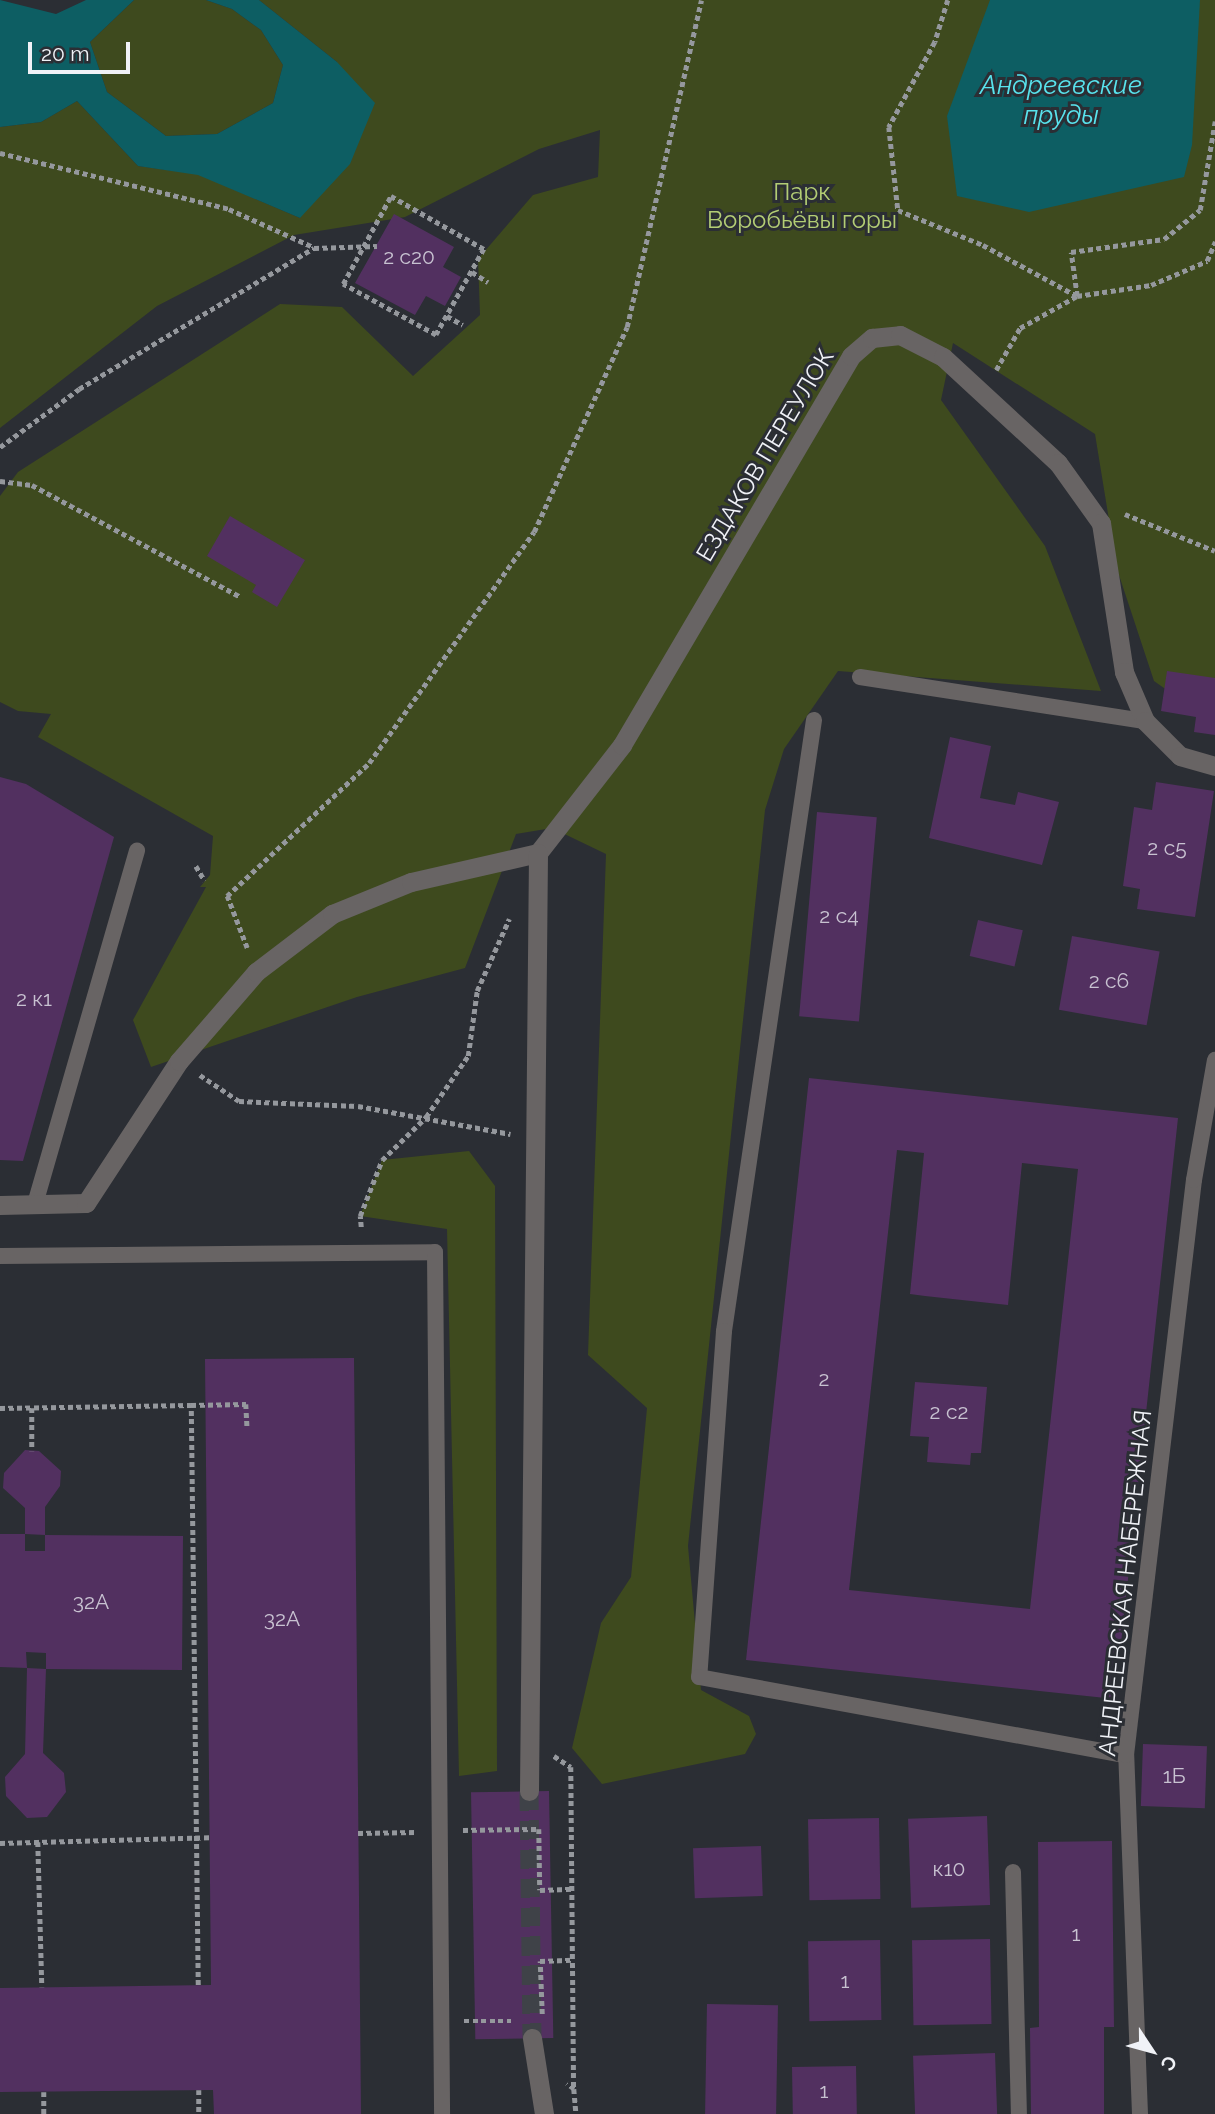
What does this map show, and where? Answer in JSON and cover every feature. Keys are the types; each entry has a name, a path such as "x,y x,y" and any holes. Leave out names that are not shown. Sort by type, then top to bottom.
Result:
{"street":[{"name":"ЕЗДАКОВ ПЕРЕУЛОК","path":"538,853 622,745 851,356 872,338 900,335 943,357 991,405 1058,463 1085,497 1101,523 1124,672 1145,721 1180,756 1215,766"},
{"path":"0,1205 86,1203 179,1061 256,972 332,914 411,882 538,853 529,1791"},
{"path":"531,2029 544,2114"}],"lane":[{"path":"860,677 1145,721"},
{"path":"814,720 724,1331 699,1677 1126,1755"},
{"path":"35,1204 137,850"},
{"name":"АНДРЕЕВСКАЯ НАБЕРЕЖНАЯ","path":"1140,2114 1126,1755 1194,1180 1215,1060"},
{"path":"0,1256 435,1252 442,2114"},
{"path":"1013,1872 1019,2114"}],"path":[{"path":"256,972 228,895 369,763 534,532 627,327 701,0"},
{"path":"948,0 935,42 889,127 898,210 983,245 1077,296"},
{"path":"1077,296 1071,252 1164,239 1200,211 1215,121"},
{"path":"0,153 229,209 314,248 361,250 377,246"},
{"path":"391,197 484,249 472,272 436,335 343,284 391,197"},
{"path":"991,405 993,373 1020,328 1077,296 1151,285 1207,261 1215,242"},
{"path":"0,447 79,389 314,248"},
{"path":"472,272 488,282"},
{"path":"447,316 463,325"},
{"path":"0,481 32,485 239,596"},
{"path":"1085,497 1215,551"},
{"path":"196,866 205,881"},
{"path":"363,1252 360,1216 382,1160 426,1117 468,1056 477,992 510,916"},
{"path":"179,1061 239,1101 358,1106 535,1139"},
{"path":"0,1408 246,1404 247,1426"},
{"path":"191,1405 198,1985"},
{"path":"32,1408 32,1451"},
{"path":"358,1833 539,1829 540,1890 573,1889"},
{"path":"0,1843 210,1838"},
{"path":"38,1842 42,1987"},
{"path":"531,2029 542,2020 540,1961 572,1961"},
{"path":"442,2021 517,2021"},
{"path":"575,2089 576,2114"},
{"path":"199,2090 199,2114"},
{"path":"44,2092 44,2114"}],"green space":[{"path":"134,0 206,0 232,9 261,30 283,65 273,103 217,134 166,136 107,92 90,42"},
{"name":"Парк Воробьёвы горы","path":"259,0 1215,0 1215,724 1154,681 1117,569 1095,434 953,343 941,400 1045,546 1101,691 838,671 784,749 765,810 688,1546 701,1690 749,1716 756,1734 745,1754 602,1784 572,1748 601,1623 631,1577 647,1408 588,1355 606,854 552,828 516,834 465,968 357,997 151,1067 133,1020 206,887 200,887 210,875 213,836 38,737 51,714 18,711 0,702 0,496 18,472 280,304 342,307 413,376 480,315 478,259 533,195 598,177 600,130 539,149 405,217 294,235 157,306 0,428 0,127 41,122 77,101 138,166 198,174 300,218 337,62"},
{"path":"469,1151 495,1186 497,1771 459,1776 447,1229 360,1216 382,1160"}],"water":[{"path":"0,0 56,14 86,0 134,0 90,42 107,92 166,136 217,134 273,103 283,65 261,30 232,9 206,0 259,0 337,62 375,103 350,164 300,218 198,175 138,166 77,101 41,122 0,127"},
{"name":"Андреевские пруды","path":"990,0 1200,0 1192,145 1184,177 1029,212 957,196 947,116"}],"building":[{"path":"394,214 454,247 443,267 461,277 445,306 426,296 415,315 355,283"},
{"path":"230,516 305,560 277,607 252,592 256,585 207,556"},
{"path":"1167,671 1215,678 1215,735 1194,732 1196,717 1161,711"},
{"path":"950,737 991,746 980,798 1015,805 1018,792 1059,802 1042,865 929,838"},
{"path":"0,777 26,784 114,837 23,1161 0,1160"},
{"path":"1156,782 1214,791 1195,917 1137,909 1140,889 1123,886 1134,807 1152,810"},
{"path":"817,812 877,817 859,1021 799,1016"},
{"path":"978,920 1023,930 1014,966 970,956"},
{"path":"1072,936 1160,951 1147,1025 1059,1010"},
{"path":"809,1078 1178,1118 1115,1699 746,1660","holes":["897,1150 924,1153 910,1294 1008,1305 1022,1163 1078,1169 1030,1609 849,1590"]},
{"path":"354,1358 361,2114 214,2114 213,2090 0,2092 0,1988 211,1985 205,1359"},
{"path":"915,1382 987,1387 981,1453 971,1453 970,1465 927,1462 929,1437 910,1436"},
{"path":"25,1450 39,1451 61,1471 60,1486 45,1507 45,1535 25,1534 25,1508 3,1488 4,1473"},
{"path":"0,1534 25,1534 25,1551 45,1551 45,1535 183,1536 182,1670 46,1669 46,1653 26,1652 27,1668 0,1667"},
{"path":"27,1668 46,1669 43,1753 64,1773 66,1792 47,1817 27,1818 6,1796 5,1777 25,1754"},
{"path":"1143,1744 1207,1746 1205,1808 1141,1806"},
{"path":"549,1791 553,2038 475,2039 471,1792"},
{"path":"987,1816 990,1905 911,1908 908,1819"},
{"path":"879,1818 880,1899 809,1900 808,1819"},
{"path":"1112,1841 1114,2027 1104,2027 1104,2114 1031,2114 1030,2028 1039,2027 1038,1842"},
{"path":"761,1846 763,1896 695,1898 693,1848"},
{"path":"990,1939 991,2024 913,2025 912,1940"},
{"path":"880,1940 881,2020 809,2021 808,1941"},
{"path":"707,2004 778,2005 776,2114 705,2114"},
{"path":"995,2053 997,2114 915,2114 913,2056"},
{"path":"856,2066 857,2114 793,2114 792,2067"}],"tunnel":[{"path":"529,1791 532,2038"}]}
